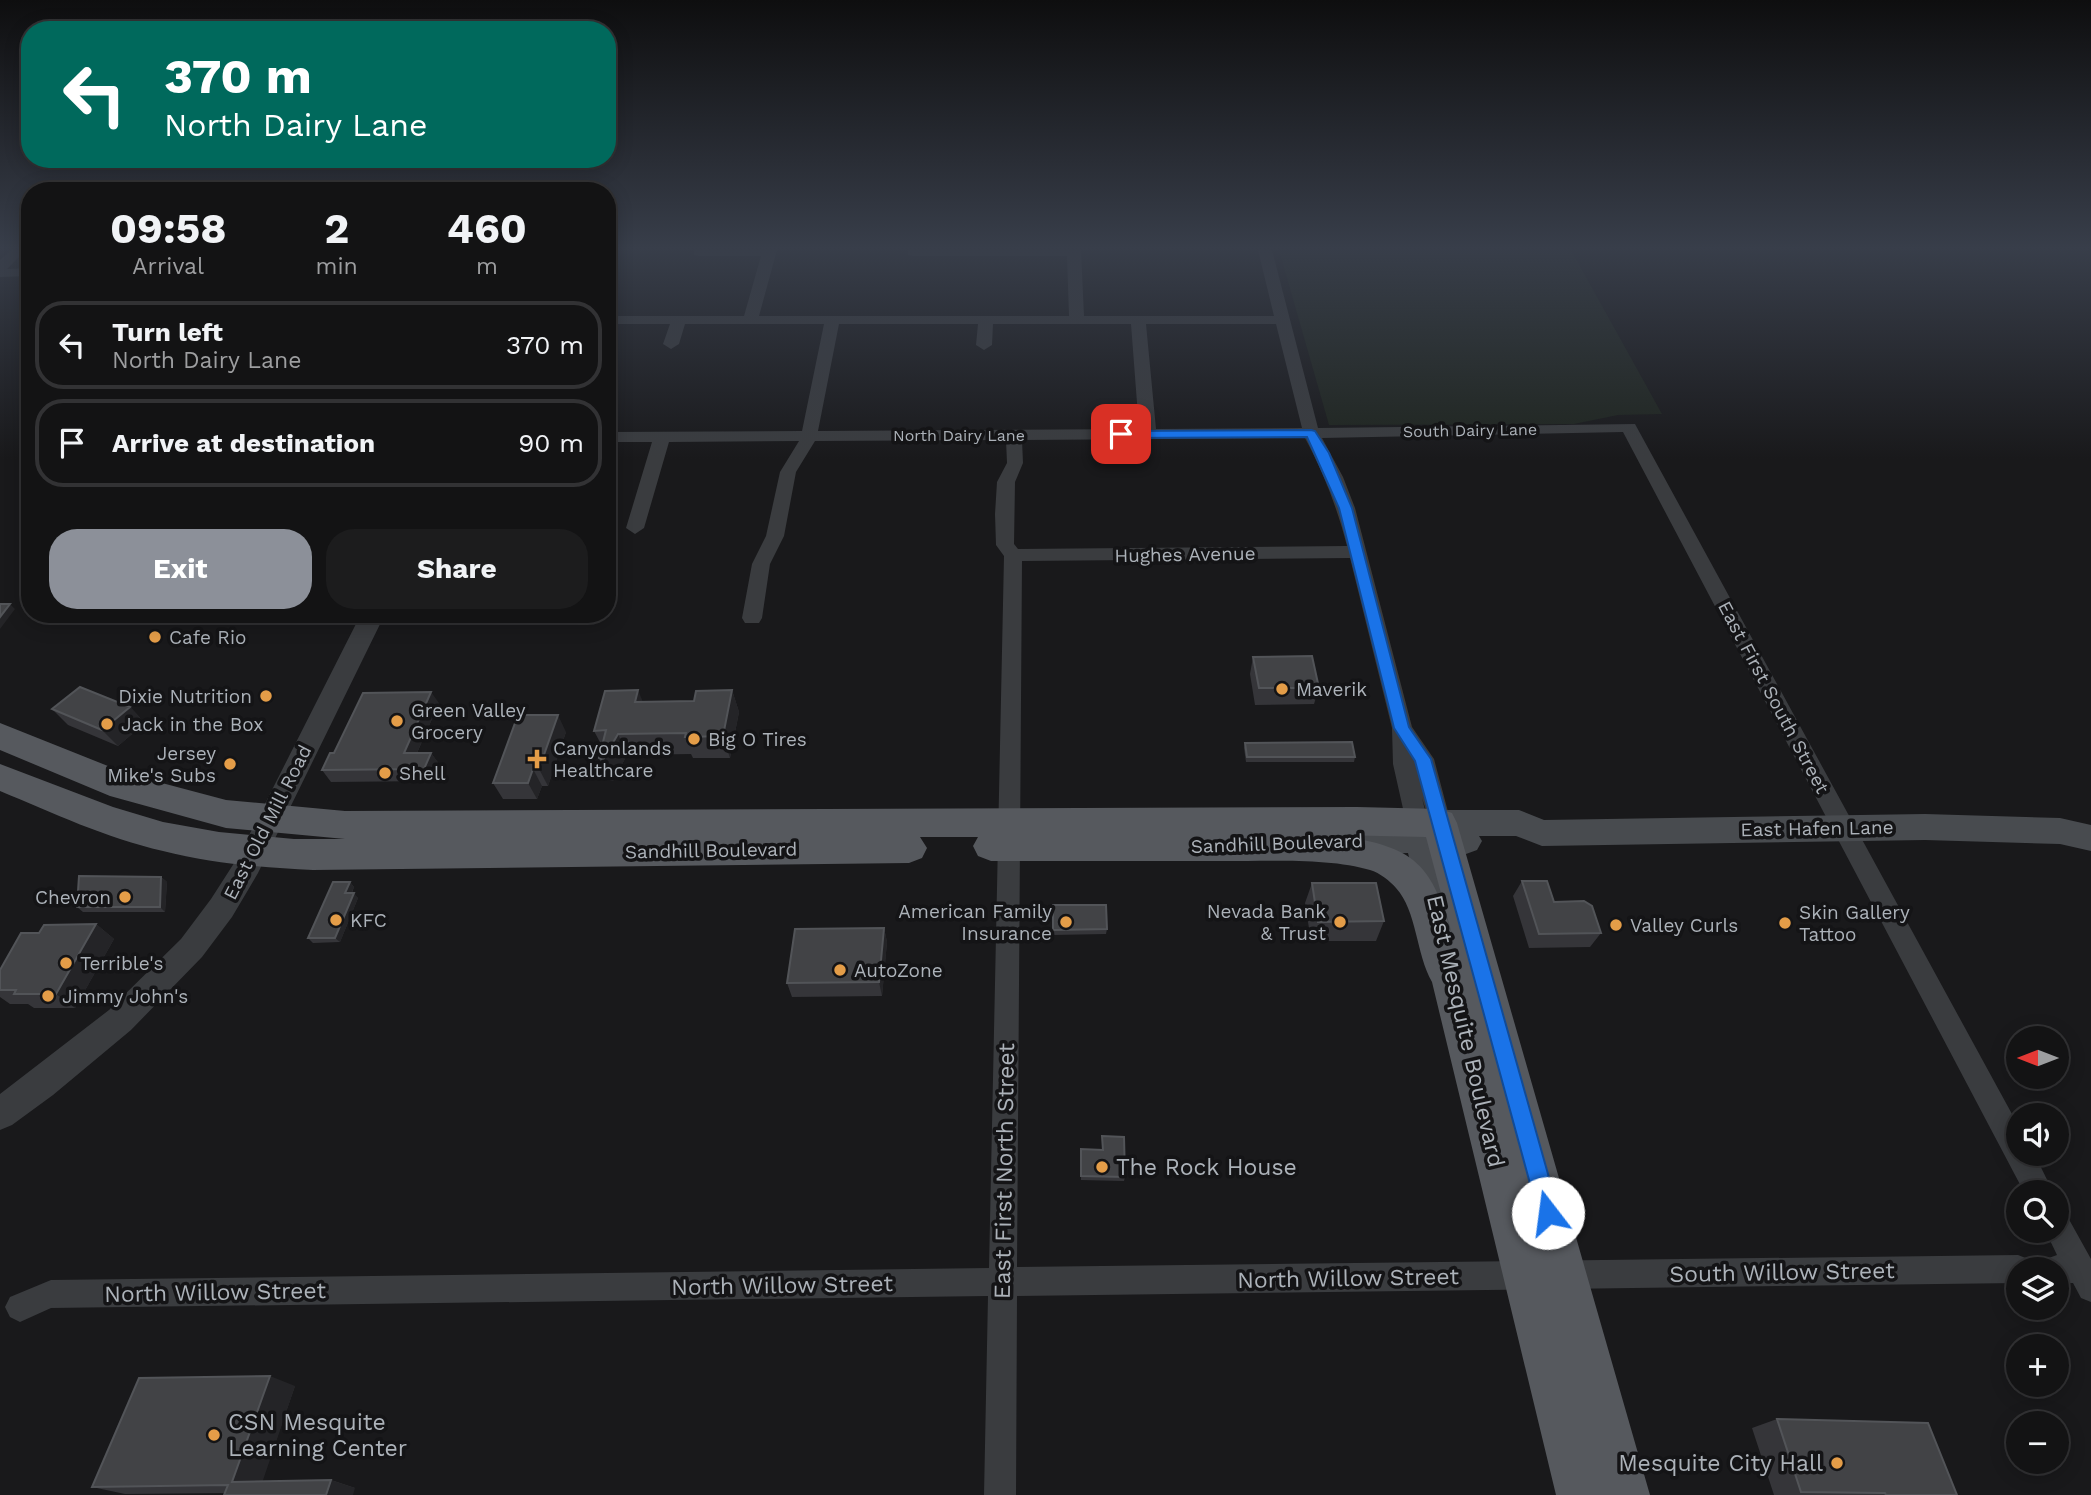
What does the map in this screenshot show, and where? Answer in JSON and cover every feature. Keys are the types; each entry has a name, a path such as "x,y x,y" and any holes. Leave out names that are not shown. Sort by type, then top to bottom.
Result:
{"main road":[{"name":"Sandhill Boulevard","path":"0,736 122,786 226,814 345,825 729,825 1264,846 1431,832"},
{"name":"Sandhill Boulevard","path":"0,777 90,813 163,837 256,852 313,855 573,852 1007,835 1268,821 1431,832"},
{"path":"573,852 600,844 710,842 729,825"},
{"name":"East Hafen Lane","path":"1431,832 1525,841 1542,833 1983,827 2060,831 2091,838"},
{"name":"East Mesquite Boulevard","path":"1431,832 1451,961 1451,978 1545,1275 1625,1495"},
{"name":"East Mesquite Boulevard","path":"1431,832 1545,1275 1581,1495"},
{"path":"1264,846 1355,852 1375,856 1396,866 1410,878 1423,900 1440,961 1451,978"}],"street":[{"path":"616,320 1282,320"},
{"path":"671,344 679,320"},
{"path":"752,618 761,564 775,537 788,472 801,454 809,436 832,320"},
{"path":"984,345 986,320"},
{"path":"1139,320 1148,434"},
{"name":"East Mesquite Boulevard","path":"1282,320 1311,433 1334,477 1346,508 1402,728 1404,764 1431,832"},
{"name":"South Dairy Lane","path":"1311,433 1629,427"},
{"name":"East First South Street","path":"1629,427 2006,1131"},
{"name":"North Dairy Lane","path":"616,437 1311,433"},
{"name":"East First North Street","path":"1000,1495 1007,835 1013,555 1005,545 1004,514 1006,482 1015,463 1014,435"},
{"path":"635,528 662,437"},
{"name":"Hughes Avenue","path":"1013,555 1356,552"},
{"name":"East Old Mill Road","path":"0,1114 75,1058 163,979 214,922 256,852 270,818 368,623"},
{"path":"2063,1243 2076,1275"},
{"name":"South Willow Street","path":"1545,1275 2006,1269"},
{"name":"North Willow Street","path":"20,1307 51,1294 1545,1275"}],"shaded area":[{"path":"1299,320 1610,320 1662,414 1618,415 1574,424 1329,425"}],"building":[{"path":"0,604 10,604 0,617"},
{"path":"1312,656 1319,688 1259,688 1253,657"},
{"path":"80,687 130,707 102,730 52,709"},
{"path":"638,690 635,702 694,701 696,691 732,690 723,736 685,737 686,733 618,734 603,760 599,758 606,730 594,731 605,691"},
{"path":"431,692 404,753 431,753 424,769 322,770 330,753 334,753 363,693"},
{"path":"518,715 558,715 539,769 533,769 528,783 493,783"},
{"name":"Maverik","path":"1352,742 1355,757 1247,757 1245,743"},
{"name":"Chevron","path":"79,876 161,877 160,907 77,907"},
{"path":"1522,881 1547,881 1554,902 1584,901 1592,906 1601,933 1539,934"},
{"name":"KFC","path":"333,882 350,882 345,893 354,893 335,938 308,938"},
{"path":"1312,883 1376,883 1384,921 1318,922"},
{"path":"1053,905 1106,905 1107,929 1053,930"},
{"path":"96,924 56,994 14,994 16,990 0,990 0,970 21,933 39,933 44,925"},
{"name":"AutoZone","path":"884,928 879,982 787,983 795,929"},
{"name":"The Rock House","path":"1102,1136 1124,1137 1125,1177 1081,1176 1081,1149 1103,1150"},
{"name":"CSN Mesquite Learning Center","path":"270,1376 232,1482 331,1480 326,1495 224,1495 228,1485 92,1487 139,1378"},
{"name":"Mesquite City Hall","path":"1777,1419 1928,1423 1957,1495 1801,1492"}],"place":[{"name":"Cafe Rio","path":"155,637"},
{"name":"Maverik","path":"1282,689"},
{"name":"Dixie Nutrition","path":"266,696"},
{"name":"Green Valley Grocery","path":"397,721"},
{"name":"Jack in the Box","path":"107,724"},
{"name":"Big O Tires","path":"694,739"},
{"name":"Canyonlands Healthcare","path":"537,759"},
{"name":"Jersey Mike's Subs","path":"230,764"},
{"name":"Shell","path":"385,773"},
{"name":"Chevron","path":"125,897"},
{"name":"KFC","path":"336,920"},
{"name":"American Family Insurance","path":"1066,922"},
{"name":"Nevada Bank & Trust","path":"1340,922"},
{"name":"Skin Gallery Tattoo","path":"1785,923"},
{"name":"Valley Curls","path":"1616,925"},
{"name":"Terrible's","path":"66,963"},
{"name":"AutoZone","path":"840,970"},
{"name":"Jimmy John's","path":"48,996"},
{"name":"The Rock House","path":"1102,1167"},
{"name":"CSN Mesquite Learning Center","path":"214,1435"},
{"name":"Mesquite City Hall","path":"1837,1463"}],"route":[{"path":"1121,434 1311,433 1322,453 1346,508 1402,728 1423,759 1548,1213"}]}
